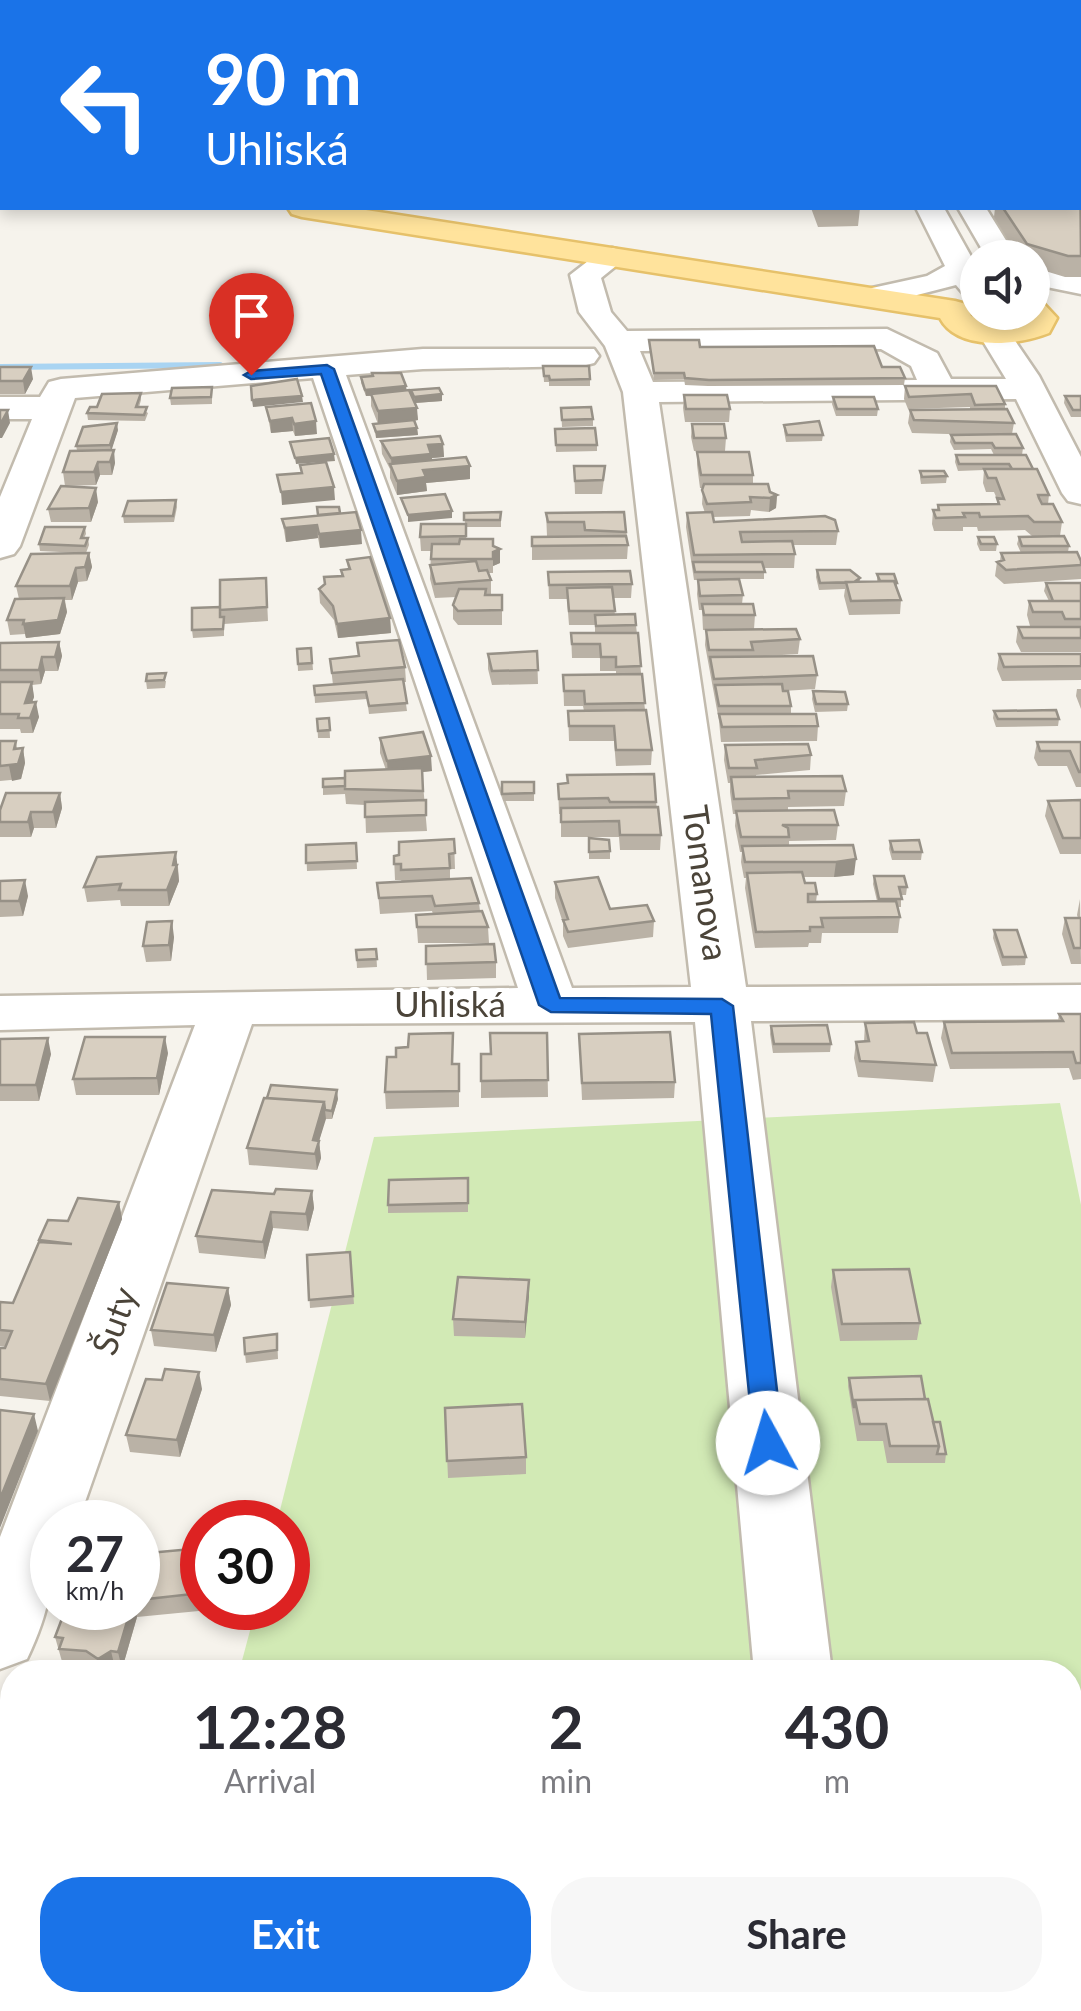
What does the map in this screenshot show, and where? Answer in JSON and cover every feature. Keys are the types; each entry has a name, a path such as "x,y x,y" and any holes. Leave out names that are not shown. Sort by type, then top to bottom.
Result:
{"main road":[{"path":"315,210 874,298 960,301"},
{"path":"1050,318 1078,323"}],"street":[{"path":"931,210 960,273"},
{"path":"973,210 991,240"},
{"name":"Tomanova","path":"612,256 585,275 590,303 608,334 620,341 640,392 722,1006 792,1660"},
{"path":"1050,279 1081,285"},
{"path":"991,330 1028,389 1081,493"},
{"path":"620,341 886,339 924,360 939,390"},
{"path":"0,546 9,498 61,390 423,360 582,356"},
{"path":"327,369 551,1005"},
{"path":"640,392 1028,389"},
{"path":"0,408 54,408"},
{"name":"Uhliská","path":"0,1013 230,1006 1081,1002"},
{"name":"Šuty","path":"0,1636 230,1006"}],"green space":[{"path":"1060,1103 1081,1205 1081,1660 242,1660 250,1630 310,1630 310,1500 283,1500 374,1137"}],"building":[{"path":"1004,210 1081,210 1081,256 1050,251 1050,240 1024,240"},
{"path":"649,340 699,340 700,347 874,346 882,367 900,367 905,378 685,378 684,373 654,373"},
{"path":"543,366 589,366 590,379 550,380 544,376"},
{"path":"0,367 31,367 23,381 0,381"},
{"path":"372,373 401,373 406,386 365,390 361,377 373,376"},
{"path":"297,379 302,396 252,400 251,386"},
{"path":"905,386 996,386 1005,404 975,405 971,394 909,397"},
{"path":"212,387 211,397 170,398 172,388"},
{"path":"439,388 442,394 414,397 411,390"},
{"path":"409,390 417,408 378,411 371,394"},
{"path":"141,393 136,407 147,407 144,415 87,413 90,407 97,407 102,394"},
{"path":"684,395 727,395 730,409 686,409"},
{"path":"1065,396 1081,396 1081,410 1073,410"},
{"path":"833,397 874,397 878,409 837,409"},
{"path":"311,403 316,421 294,424 292,418 270,421 266,407"},
{"path":"591,407 593,419 562,420 561,408"},
{"path":"1007,409 1014,423 914,420 910,410"},
{"path":"414,420 417,428 376,432 373,424"},
{"path":"819,421 823,435 787,435 784,425"},
{"path":"117,423 110,445 76,446 83,427"},
{"path":"692,424 724,424 726,438 694,438"},
{"path":"595,428 597,445 556,445 555,429"},
{"path":"1016,434 1023,448 955,443 951,435"},
{"path":"440,436 443,444 428,445 431,454 391,458 381,441"},
{"path":"329,438 334,454 295,458 290,442"},
{"path":"114,450 110,462 98,462 94,472 63,472 70,451"},
{"path":"697,452 749,452 753,475 701,475"},
{"path":"956,455 1026,455 1033,469 1012,469 1009,464 959,464"},
{"path":"466,457 470,466 423,470 426,477 397,481 390,464"},
{"path":"326,462 334,487 281,492 277,475 302,473 300,465"},
{"path":"574,466 605,466 603,480 575,481"},
{"path":"984,469 1037,469 1049,495 1038,495 1039,498 1042,504 1053,504 1062,522 1034,522 1028,516 980,517 979,513 936,518 933,510 939,510 938,505 999,504 997,498 1004,499 996,478 988,478"},
{"path":"920,471 944,471 947,476 922,477"},
{"path":"704,484 768,484 770,492 777,495 750,497 751,502 707,504"},
{"path":"61,486 96,488 89,508 48,509"},
{"path":"445,494 452,511 408,515 401,498"},
{"path":"176,500 173,516 123,516 128,501"},
{"path":"317,507 339,507 340,513 318,515"},
{"path":"356,512 361,530 319,534 317,525 285,528 282,519"},
{"path":"501,512 500,520 464,520 464,513"},
{"path":"624,512 626,532 585,530 584,522 548,522 546,513"},
{"path":"712,512 714,522 825,516 835,520 838,531 740,532 742,542 792,541 795,554 694,555 687,513"},
{"path":"421,524 466,524 466,536 420,537"},
{"path":"45,527 85,527 81,538 88,538 85,546 39,544"},
{"path":"626,536 628,545 532,546 532,537"},
{"path":"1064,536 1069,546 1022,546 1019,537"},
{"path":"978,537 994,537 997,544 981,544"},
{"path":"460,539 493,539 493,546 500,549 493,552 493,559 431,559 432,544 459,544"},
{"path":"1077,552 1081,565 1006,570 997,562 1004,560 1001,553"},
{"path":"89,553 85,567 76,568 70,586 16,586 31,554"},
{"path":"370,557 390,618 337,624 333,606 319,589 325,584 324,577 343,576 341,570 350,569 347,560"},
{"path":"476,561 479,571 487,570 491,580 435,584 430,565"},
{"path":"693,562 762,562 765,572 695,572"},
{"path":"817,570 850,570 860,578 854,582 820,583"},
{"path":"630,571 632,584 549,585 548,572"},
{"path":"877,574 894,574 897,583 880,581"},
{"path":"266,578 267,607 220,610 220,580"},
{"path":"739,579 743,595 700,596 698,580"},
{"path":"894,581 901,600 851,601 846,582"},
{"path":"1046,583 1081,583 1081,601 1053,601"},
{"path":"612,587 615,611 569,611 567,588"},
{"path":"459,589 486,589 485,595 502,595 502,610 458,611 453,605"},
{"path":"64,598 58,620 23,624 24,620 7,620 15,599"},
{"path":"1029,601 1081,601 1081,619 1065,619 1062,612 1033,612"},
{"path":"702,604 753,604 755,615 704,615"},
{"path":"220,607 223,629 192,630 192,608"},
{"path":"635,614 636,625 596,626 595,615"},
{"path":"1018,627 1081,627 1081,638 1023,638"},
{"path":"796,629 800,639 751,642 753,650 709,650 706,630"},
{"path":"571,633 638,633 641,666 616,667 616,657 601,657 600,644 572,644"},
{"path":"399,640 405,667 332,673 330,659 359,656 357,643"},
{"path":"59,642 55,657 42,657 39,670 0,670 0,643"},
{"path":"311,648 312,663 298,664 297,649"},
{"path":"537,651 538,670 492,671 488,654"},
{"path":"999,654 1081,654 1081,666 1004,667"},
{"path":"813,656 817,675 714,679 710,657"},
{"path":"166,673 164,680 146,681 147,674"},
{"path":"642,674 645,703 585,704 584,691 564,691 563,675"},
{"path":"403,679 407,703 369,706 366,692 315,695 314,686"},
{"path":"0,682 32,682 25,703 36,702 30,718 0,714"},
{"path":"782,684 791,706 719,706 715,685"},
{"path":"813,691 845,692 848,704 816,704"},
{"path":"646,710 652,750 616,750 614,726 569,726 568,711"},
{"path":"1056,710 1059,719 998,719 994,711"},
{"path":"719,714 816,714 818,726 722,727"},
{"path":"329,718 330,730 318,731 317,719"},
{"path":"423,732 431,756 387,761 380,738"},
{"path":"0,741 16,741 14,749 23,748 18,764 0,766"},
{"path":"1037,742 1081,742 1081,772 1070,751 1040,751"},
{"path":"808,744 811,755 755,760 757,768 729,768 725,745"},
{"path":"422,768 423,791 345,789 345,771"},
{"path":"654,774 656,802 559,799 558,784 568,783 567,775"},
{"path":"842,776 846,791 788,791 789,798 734,799 731,777"},
{"path":"345,778 345,786 323,787 323,779"},
{"path":"502,782 534,782 534,793 502,794"},
{"path":"6,793 60,793 53,812 31,812 28,822 0,822"},
{"path":"426,800 426,815 365,817 365,802"},
{"path":"1081,800 1081,838 1063,838 1048,801"},
{"path":"658,807 661,835 620,835 619,821 561,822 561,808"},
{"path":"834,810 838,825 782,825 788,828 789,837 741,837 736,811"},
{"path":"589,838 609,840 610,851 589,852"},
{"path":"454,839 450,868 401,870 401,864 394,864 399,842"},
{"path":"919,840 922,852 893,852 890,841"},
{"path":"356,843 357,861 306,863 306,845"},
{"path":"853,845 856,859 836,862 745,862 742,846"},
{"path":"176,852 173,865 177,865 167,890 119,890 121,884 84,887 97,857"},
{"path":"802,872 805,883 815,883 817,894 808,894 808,902 896,901 900,917 821,918 823,927 810,927 810,931 756,932 747,873"},
{"path":"874,876 904,876 907,887 899,887 902,899 879,899"},
{"path":"598,877 610,909 647,905 654,921 568,932 563,920 568,919 555,882"},
{"path":"471,878 479,903 435,906 432,896 379,898 377,883"},
{"path":"25,880 19,901 0,901 0,881"},
{"path":"482,911 488,927 417,927 416,915"},
{"path":"1065,918 1081,918 1081,948 1074,948"},
{"path":"172,921 169,945 143,946 147,922"},
{"path":"994,930 1017,930 1026,957 1003,957"},
{"path":"494,944 496,962 426,964 426,946"},
{"path":"376,949 377,959 357,960 356,950"},
{"path":"1059,1014 1081,1014 1081,1063 1076,1063 1073,1052 952,1053 944,1022 1063,1021"},
{"path":"914,1022 917,1033 927,1033 936,1065 860,1061 856,1042 869,1041 865,1023"},
{"path":"827,1025 831,1044 774,1044 771,1026"},
{"path":"670,1032 675,1082 582,1083 579,1034"},
{"path":"453,1033 452,1064 459,1064 459,1091 385,1092 387,1057 396,1057 396,1048 408,1047 409,1034"},
{"path":"490,1033 547,1033 548,1080 481,1081 481,1054 491,1054"},
{"path":"85,1037 165,1037 157,1078 73,1079"},
{"path":"48,1038 36,1085 0,1085 0,1039"},
{"path":"271,1085 337,1090 332,1111 325,1110 324,1102 267,1098"},
{"path":"264,1098 324,1102 313,1140 319,1141 315,1154 247,1148"},
{"path":"468,1178 468,1203 388,1205 389,1180"},
{"path":"276,1189 312,1191 306,1214 271,1212 263,1242 196,1236 212,1190 274,1194"},
{"path":"78,1198 119,1202 46,1384 0,1379 0,1348 5,1348 12,1331 0,1330 0,1302 13,1303 39,1242 72,1244 39,1240 48,1220 68,1221"},
{"path":"350,1252 353,1296 309,1300 307,1255"},
{"path":"909,1269 920,1323 842,1324 833,1270"},
{"path":"458,1277 529,1280 525,1322 453,1319"},
{"path":"167,1283 228,1288 214,1335 151,1330"},
{"path":"277,1334 277,1350 245,1354 244,1338"},
{"path":"165,1369 199,1372 177,1440 126,1435 146,1379 162,1380"},
{"path":"921,1376 925,1399 855,1400 854,1408 849,1378"},
{"path":"928,1399 939,1446 890,1446 886,1424 860,1424 855,1400"},
{"path":"522,1404 526,1457 447,1461 445,1408"},
{"path":"0,1410 34,1414 0,1499"},
{"path":"933,1422 940,1422 946,1454 937,1454"},
{"path":"180,1550 180,1595 160,1598 160,1552"},
{"path":"58,1630 124,1630 118,1652 111,1651 98,1659 86,1651 59,1649 63,1638 55,1637"}],"waterway":[{"path":"0,367 220,365"}],"route":[{"path":"251,375 327,369 551,1005 722,1006 768,1443"}]}
